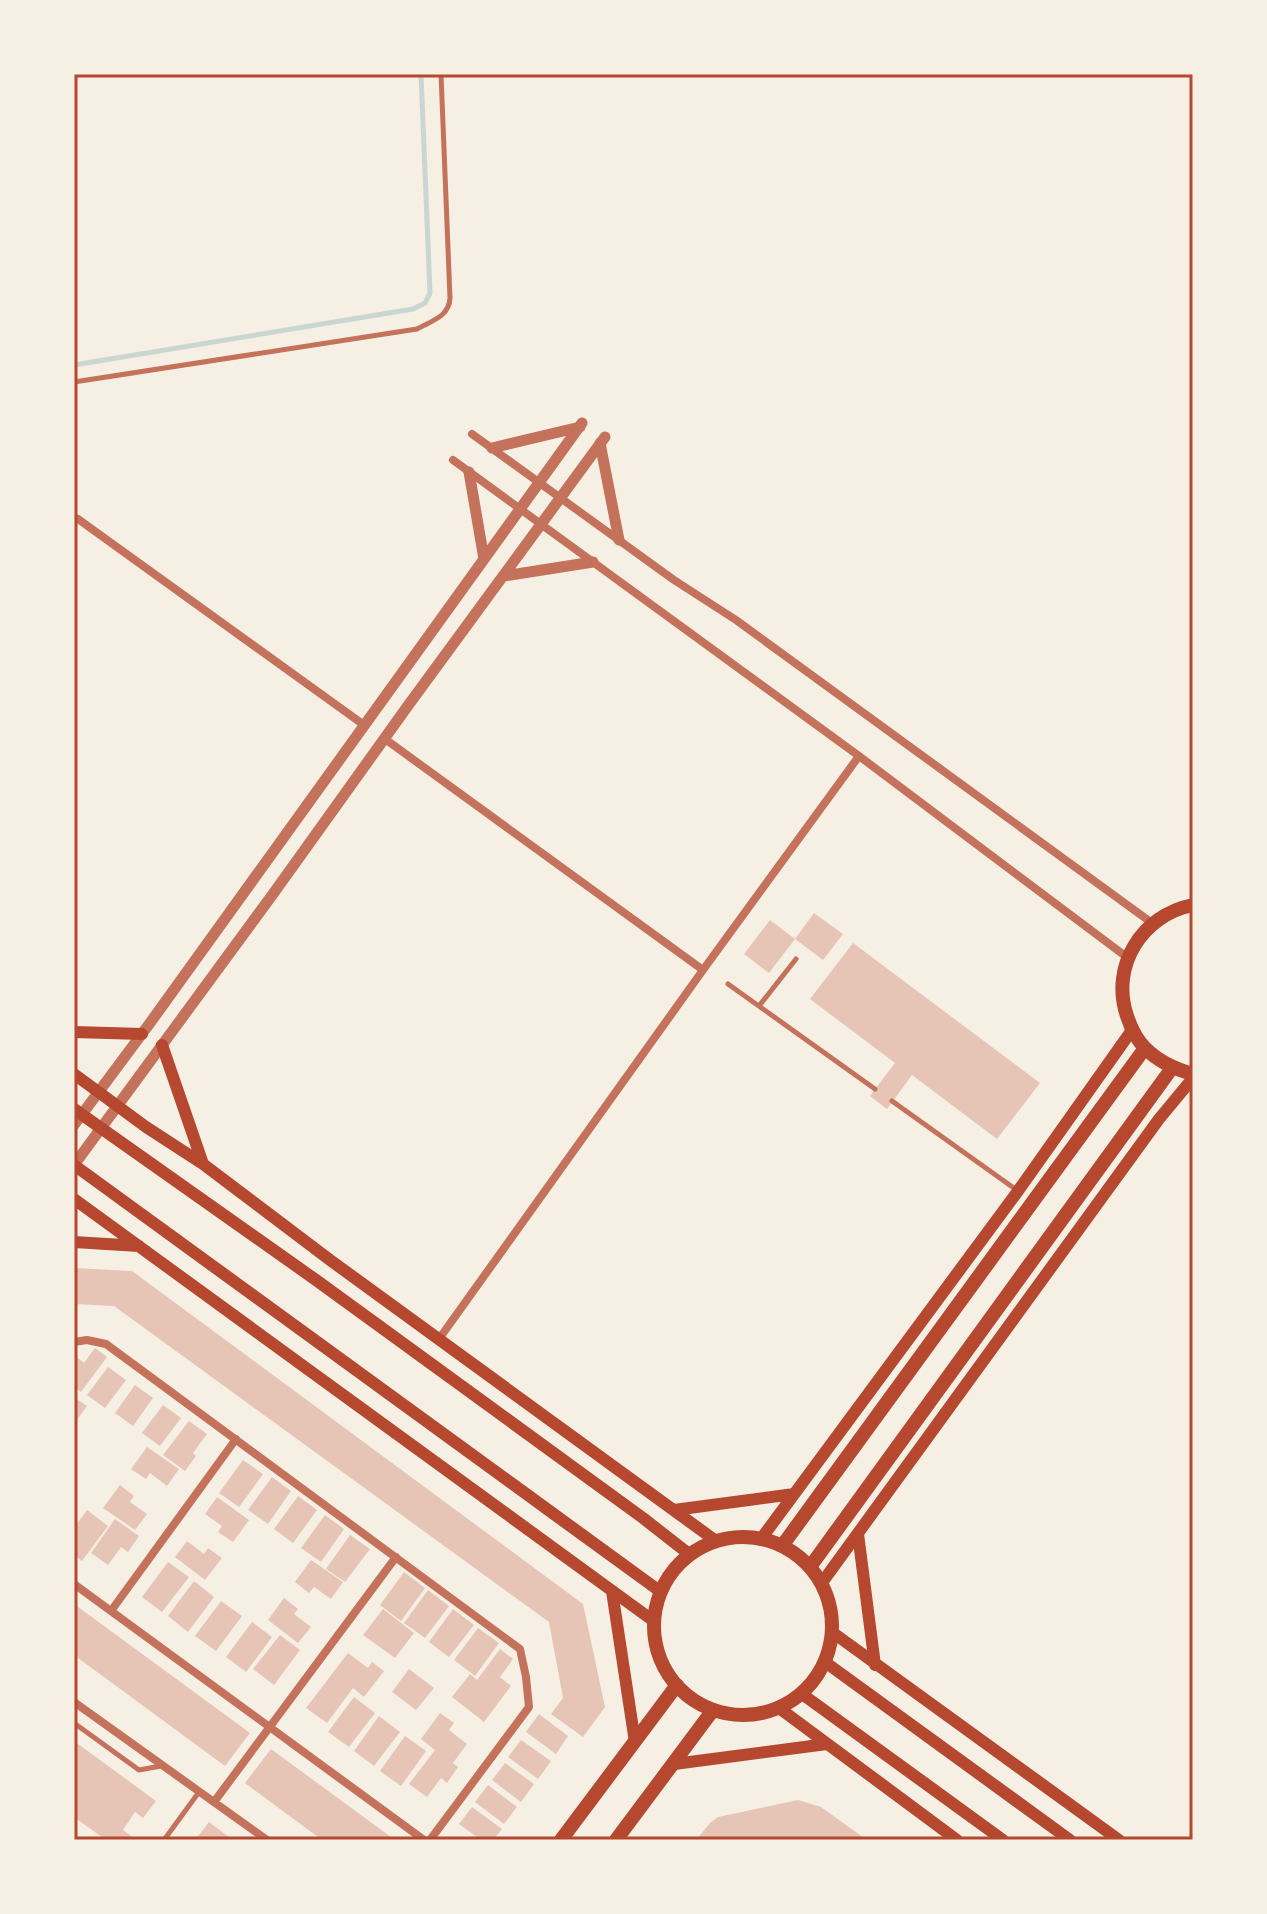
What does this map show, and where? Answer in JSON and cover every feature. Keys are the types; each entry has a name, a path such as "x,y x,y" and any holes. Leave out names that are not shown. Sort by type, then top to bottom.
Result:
{"main road":[{"path":"821,1584 1193,1076 1160,1061 1145,1048 1132,1030 1123,1002 1123,973 1133,946 1152,923 1177,908 1193,905"},
{"path":"74,1032 146,1029"},
{"path":"761,1539 1018,1191 1132,1030"},
{"path":"162,1045 203,1164"},
{"path":"782,1546 1145,1048"},
{"path":"810,1567 1172,1068"},
{"path":"74,1074 203,1164 716,1541"},
{"path":"74,1109 316,1280 689,1554"},
{"path":"74,1165 661,1592"},
{"path":"74,1199 655,1622"},
{"path":"139,1246 154,1224"},
{"path":"74,1242 139,1246"},
{"path":"316,1280 330,1260"},
{"path":"674,1510 794,1494"},
{"path":"858,1534 875,1665"},
{"path":"732,1537 761,1539 782,1546 810,1567 826,1591 833,1619 830,1650 825,1662 818,1677 797,1699 770,1713 740,1716 713,1710 684,1694 665,1670 655,1642 654,1613 663,1586 689,1554 716,1541 732,1537"},
{"path":"612,1591 635,1742"},
{"path":"832,1632 1119,1840"},
{"path":"825,1662 1070,1840"},
{"path":"561,1840 677,1685"},
{"path":"802,1694 1003,1840"},
{"path":"779,1708 957,1840"},
{"path":"616,1840 713,1710"},
{"path":"674,1764 827,1744"}],"street":[{"path":"74,1125 581,425 492,448"},
{"path":"472,434 674,580 736,620 1152,923"},
{"path":"74,1165 603,440 619,540"},
{"path":"453,460 859,756 1128,958"},
{"path":"469,472 484,559"},
{"path":"78,519 364,725"},
{"path":"504,576 593,562"},
{"path":"385,739 703,970"},
{"path":"439,1339 859,756"},
{"path":"74,1342 87,1340 106,1344 520,1649 529,1707 430,1840"},
{"path":"111,1611 236,1439"},
{"path":"214,1802 396,1557"},
{"path":"74,1584 424,1840"},
{"path":"74,1702 267,1840"}],"lane":[{"path":"74,382 417,329 444,314 450,307 450,298 441,74"},
{"path":"759,1006 796,959"},
{"path":"728,984 875,1089"},
{"path":"892,1101 1018,1191"},
{"path":"74,1723 139,1770 164,1766"},
{"path":"164,1840 200,1792"}],"building":[{"path":"814,913 843,934 823,960 795,939"},
{"path":"770,920 795,939 769,973 744,954"},
{"path":"853,943 1040,1083 997,1139 912,1075 887,1109 870,1096 895,1063 810,999"},
{"path":"74,1268 132,1271 583,1604 605,1707 583,1737 551,1714 563,1698 549,1622 114,1306 74,1304"},
{"path":"95,1348 107,1357 81,1392 74,1387 74,1355 84,1363"},
{"path":"108,1367 126,1380 105,1408 87,1395"},
{"path":"135,1385 153,1398 133,1426 115,1413"},
{"path":"74,1397 87,1406 74,1424"},
{"path":"163,1405 181,1418 160,1446 142,1433"},
{"path":"189,1421 207,1434 185,1471 163,1455"},
{"path":"147,1447 179,1469 167,1486 150,1473 146,1479 131,1469"},
{"path":"243,1460 263,1474 239,1507 219,1493"},
{"path":"272,1477 291,1491 268,1524 248,1510"},
{"path":"120,1485 134,1496 130,1502 147,1514 135,1530 103,1508"},
{"path":"298,1496 317,1510 293,1543 274,1529"},
{"path":"217,1497 249,1520 233,1542 218,1532 222,1526 205,1514"},
{"path":"87,1510 108,1526 82,1561 74,1555 74,1528"},
{"path":"325,1515 344,1529 321,1562 301,1548"},
{"path":"115,1519 139,1536 128,1552 121,1547 108,1565 91,1553"},
{"path":"350,1535 370,1549 345,1582 326,1569"},
{"path":"187,1541 204,1554 208,1548 222,1558 205,1580 175,1557"},
{"path":"311,1560 343,1582 331,1599 314,1587 309,1593 295,1582"},
{"path":"168,1562 189,1577 162,1612 142,1597"},
{"path":"404,1572 425,1588 401,1621 380,1605"},
{"path":"194,1581 214,1597 188,1632 168,1616"},
{"path":"428,1590 449,1606 425,1638 404,1623"},
{"path":"284,1598 298,1609 294,1614 311,1627 298,1643 268,1620"},
{"path":"221,1601 242,1616 216,1651 195,1636"},
{"path":"74,1604 250,1733 225,1766 74,1655"},
{"path":"383,1609 414,1633 395,1658 363,1635"},
{"path":"453,1609 474,1625 449,1657 429,1642"},
{"path":"252,1622 272,1637 246,1672 226,1657"},
{"path":"478,1628 499,1643 475,1676 454,1660"},
{"path":"280,1635 300,1650 274,1685 253,1669"},
{"path":"500,1649 513,1659 500,1677 511,1686 484,1722 452,1697 470,1674 477,1680"},
{"path":"348,1653 368,1668 372,1662 384,1671 364,1697 353,1688 327,1723 306,1708"},
{"path":"409,1669 434,1688 416,1710 392,1692"},
{"path":"354,1697 375,1713 349,1747 328,1732"},
{"path":"440,1713 454,1723 449,1730 467,1744 453,1763 458,1767 447,1783 441,1778 427,1797 409,1784 435,1750 421,1739"},
{"path":"539,1714 568,1736 556,1754 526,1732"},
{"path":"379,1716 400,1732 374,1766 354,1751"},
{"path":"405,1736 426,1751 401,1786 380,1771"},
{"path":"521,1740 551,1761 538,1779 508,1757"},
{"path":"74,1741 156,1801 143,1818 135,1812 123,1830 131,1836 128,1840 106,1840 74,1817"},
{"path":"271,1749 395,1840 322,1840 245,1783"},
{"path":"505,1763 534,1784 521,1802 492,1780"},
{"path":"488,1785 517,1807 504,1824 475,1802"},
{"path":"798,1800 821,1807 867,1840 696,1840 718,1817"},
{"path":"472,1807 502,1829 493,1840 481,1840 459,1824"},
{"path":"209,1822 233,1840 195,1840"}],"waterway":[{"path":"74,365 413,309 425,303 430,293 421,74"}]}
